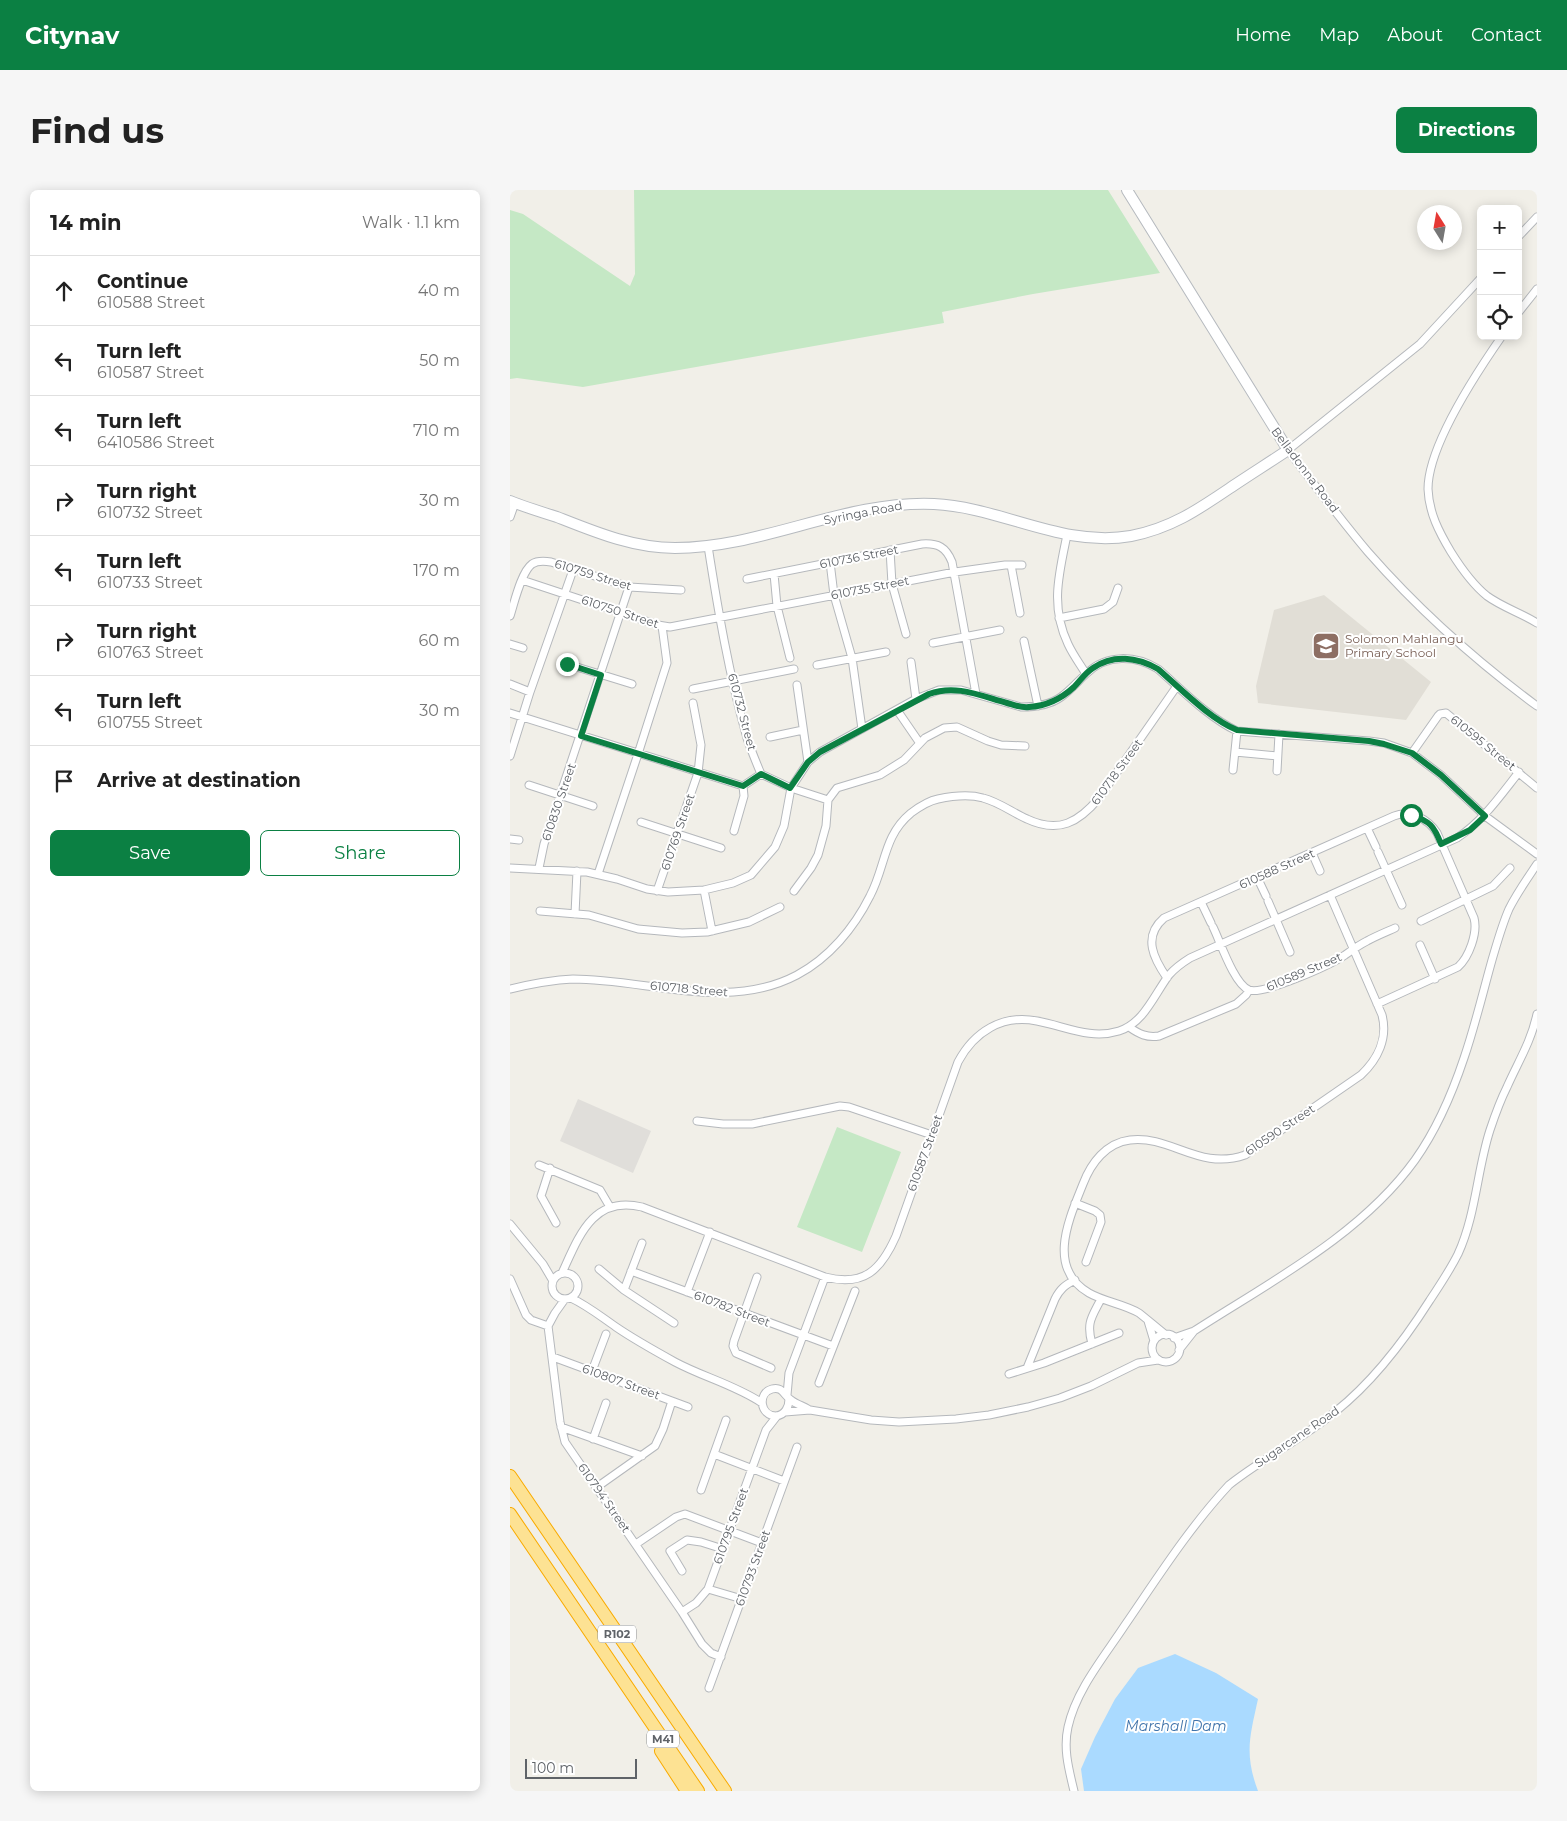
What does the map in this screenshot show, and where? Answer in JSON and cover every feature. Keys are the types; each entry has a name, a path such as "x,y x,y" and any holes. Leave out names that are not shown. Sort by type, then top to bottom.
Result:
{"highway":[{"name":"R102","path":"510,1476 725,1791"},
{"name":"R102","path":"510,1514 628,1687"},
{"path":"628,1687 635,1707 687,1791"},
{"name":"M41","path":"628,1687 698,1791"}],"street":[{"name":"Belladonna Road","path":"1127,190 1244,382 1288,450 1362,545 1404,590 1464,647 1537,706"},
{"path":"1522,233 1537,217"},
{"path":"1288,450 1420,344 1477,282"},
{"path":"1522,307 1537,289"},
{"path":"1499,340 1458,406 1434,457 1430,473 1429,502 1436,527 1470,579 1488,597 1537,623"},
{"name":"Syringa Road","path":"513,502 634,544 675,548 708,546 874,508 918,504 966,508 1067,535 1091,538 1122,537 1148,532 1189,516 1288,450"},
{"path":"510,517 513,502"},
{"path":"1067,535 1057,588 1056,606 1068,645 1086,674"},
{"name":"610736 Street","path":"748,579 922,544 940,546 948,552 955,572 976,694"},
{"name":"610732 Street","path":"708,546 719,618 747,737 761,774"},
{"path":"890,550 892,584 906,634"},
{"name":"610759 Street","path":"510,616 522,580 529,567 537,562 551,562 629,587 681,590"},
{"path":"830,562 834,595 852,658 862,729"},
{"path":"1011,565 1020,613"},
{"name":"610735 Street","path":"719,618 955,572 1022,565"},
{"path":"510,756 512,740 522,717 573,570"},
{"path":"774,574 777,606 790,658"},
{"name":"610750 Street","path":"522,580 662,626 679,626 719,618"},
{"name":"610830 Street","path":"539,868 544,844 629,587"},
{"path":"1059,618 1104,609 1113,602 1118,588"},
{"path":"598,874 667,663 662,626"},
{"path":"933,643 1000,630"},
{"path":"1024,641 1038,706"},
{"path":"510,644 523,648"},
{"path":"817,665 886,652"},
{"path":"510,868 539,868 598,874 657,891 704,890 740,880 751,874 768,857 779,840 784,826 790,788 808,762 820,752 916,700 939,690 961,690 1021,707 1038,706 1060,698 1086,674 1104,662 1126,658 1148,663 1158,669 1212,716 1237,730 1369,741 1390,745 1412,753 1441,775 1485,816 1537,854"},
{"path":"912,662 916,700"},
{"path":"567,664 632,684"},
{"path":"693,689 794,669"},
{"path":"510,684 530,692"},
{"path":"796,685 808,762"},
{"name":"610718 Street","path":"510,989 572,979 719,993 759,989 780,983 808,969 840,942 871,895 879,876 889,840 902,821 914,811 938,799 969,796 983,798 1037,823 1054,826 1074,821 1089,810 1099,798 1178,686"},
{"name":"610769 Street","path":"657,891 698,773 701,745 693,703"},
{"path":"897,710 919,742"},
{"path":"510,713 743,786 761,774 790,788 828,800"},
{"name":"610595 Street","path":"1412,753 1438,716 1446,713 1537,788"},
{"path":"794,891 818,855 826,826 828,800 833,792 842,785 867,780 894,767 904,760 919,742 936,731 951,726 965,730 988,742 1025,746"},
{"path":"770,737 803,730"},
{"path":"1233,770 1237,730"},
{"path":"1277,770 1279,734"},
{"path":"1236,752 1277,756"},
{"path":"1249,990 1236,1004 1159,1036 1141,1035 1129,1027 1144,1011 1167,978 1178,966 1190,958 1470,830 1485,816 1518,772"},
{"path":"529,785 593,806"},
{"path":"734,831 744,796 743,786"},
{"name":"610588 Street","path":"1167,978 1152,953 1151,944 1159,923 1164,918 1400,814 1411,815 1428,821 1437,834 1476,924 1474,935 1461,964 1452,971 1377,1004"},
{"path":"641,822 721,848"},
{"path":"1367,828 1402,905"},
{"path":"510,839 519,840"},
{"path":"1312,853 1320,871"},
{"path":"1174,1338 1194,1331 1301,1262 1347,1229 1376,1204 1415,1160 1440,1118 1452,1092 1465,1056 1508,910 1537,864"},
{"path":"1421,921 1493,886 1510,868"},
{"path":"576,914 577,871"},
{"path":"1258,877 1290,952"},
{"path":"704,890 712,931"},
{"name":"610590 Street","path":"1074,1280 1066,1265 1064,1245 1067,1228 1090,1166 1101,1154 1120,1142 1129,1140 1151,1141 1204,1158 1221,1160 1245,1155 1361,1075 1377,1057 1384,1038 1384,1023 1330,895"},
{"name":"610589 Street","path":"1201,902 1235,976 1249,990 1269,989 1281,984 1344,956 1353,949 1395,928"},
{"path":"540,911 588,914 638,929 682,933 712,931 749,922 780,907"},
{"path":"1420,945 1435,978"},
{"name":"Sugarcane Road","path":"1074,1791 1068,1766 1066,1740 1073,1710 1095,1671 1162,1569 1229,1485 1335,1412 1367,1383 1407,1333 1447,1274 1465,1235 1490,1132 1507,1086 1529,1044 1537,1014"},
{"name":"610587 Street","path":"610,1207 632,1204 826,1277 838,1280 857,1278 879,1266 887,1256 958,1062 966,1047 980,1033 997,1024 1016,1020 1035,1020 1090,1034 1104,1034 1129,1027"},
{"path":"697,1121 723,1124 752,1124 840,1106 849,1107 932,1135"},
{"path":"538,1165 550,1168 600,1190 610,1207 598,1213 588,1223 560,1274 553,1281 552,1287 556,1295 555,1313"},
{"path":"550,1168 541,1196 556,1223"},
{"path":"1075,1204 1095,1211 1100,1215 1101,1222 1086,1262"},
{"path":"510,1224 543,1264 553,1281"},
{"path":"687,1292 710,1232"},
{"path":"624,1290 642,1243"},
{"path":"570,1256 572,1274 577,1279 578,1289 588,1306"},
{"path":"543,1264 560,1274 572,1274"},
{"path":"599,1268 624,1290 674,1323"},
{"name":"610782 Street","path":"632,1271 833,1346"},
{"path":"757,1277 734,1341 734,1350 736,1354 771,1368"},
{"path":"776,1389 789,1373 826,1277"},
{"path":"510,1279 526,1315 531,1320 548,1326 555,1313 568,1299 576,1294 578,1289"},
{"path":"1028,1368 1055,1299 1066,1284 1074,1280 1090,1294 1139,1314 1166,1335 1174,1338 1180,1350"},
{"path":"819,1383 854,1291"},
{"path":"556,1295 588,1306 616,1327 668,1358 702,1376 746,1392 762,1403"},
{"path":"1092,1344 1088,1332 1089,1324 1102,1299"},
{"path":"1138,1364 1152,1349 1154,1341 1148,1321"},
{"name":"610794 Street","path":"548,1326 561,1428 565,1442 636,1544 702,1644 711,1653 721,1657"},
{"path":"766,1430 777,1416 785,1412 810,1410 871,1420 899,1422 956,1420 1028,1407 1060,1398 1091,1386 1138,1364 1158,1360 1172,1361 1194,1331"},
{"path":"1009,1374 1044,1363 1119,1333"},
{"path":"592,1371 606,1334"},
{"path":"1154,1341 1166,1335"},
{"path":"1152,1349 1158,1360"},
{"name":"610807 Street","path":"553,1357 688,1407"},
{"path":"785,1412 789,1404 789,1373"},
{"path":"746,1392 776,1389 784,1392 788,1397 810,1410"},
{"path":"766,1430 765,1411 762,1403 764,1394 767,1391"},
{"path":"596,1487 655,1446 659,1440 672,1401"},
{"path":"593,1439 606,1403"},
{"path":"765,1411 777,1416"},
{"path":"701,1490 726,1420"},
{"path":"561,1428 642,1456"},
{"name":"610795 Street","path":"682,1612 696,1603 708,1589 766,1430"},
{"name":"610793 Street","path":"710,1688 797,1447"},
{"path":"714,1454 784,1481"},
{"path":"636,1544 676,1517 685,1514 762,1542"},
{"path":"682,1571 670,1551 687,1540 701,1542 722,1549"},
{"path":"708,1589 742,1599"}],"shaded area":[{"name":"Solomon Mahlangu Primary School","path":"1324,595 1431,682 1406,720 1258,703 1256,686 1274,610"},
{"path":"578,1099 651,1131 633,1173 560,1141"}],"green space":[{"path":"634,190 1108,190 1160,273 1033,294 942,312 944,323 583,387 517,378 510,379 510,210 523,214 630,286 635,274"},
{"path":"837,1127 901,1152 862,1252 797,1227"}],"water":[{"name":"Marshall Dam","path":"1175,1654 1216,1673 1258,1699 1251,1735 1250,1755 1258,1791 1084,1791 1081,1769 1115,1699 1138,1668"}],"place":[{"name":"Solomon Mahlangu Primary School","path":"1326,646"}],"route":[{"path":"567,664 601,675 581,736 743,786 761,774 790,788 808,762 820,752 916,700 939,690 961,690 1021,707 1038,706 1060,698 1093,668 1104,662 1126,658 1138,660 1158,669 1212,716 1237,730 1369,741 1397,747 1412,753 1441,775 1485,816 1470,830 1457,838 1441,844 1428,821 1411,815"}]}
